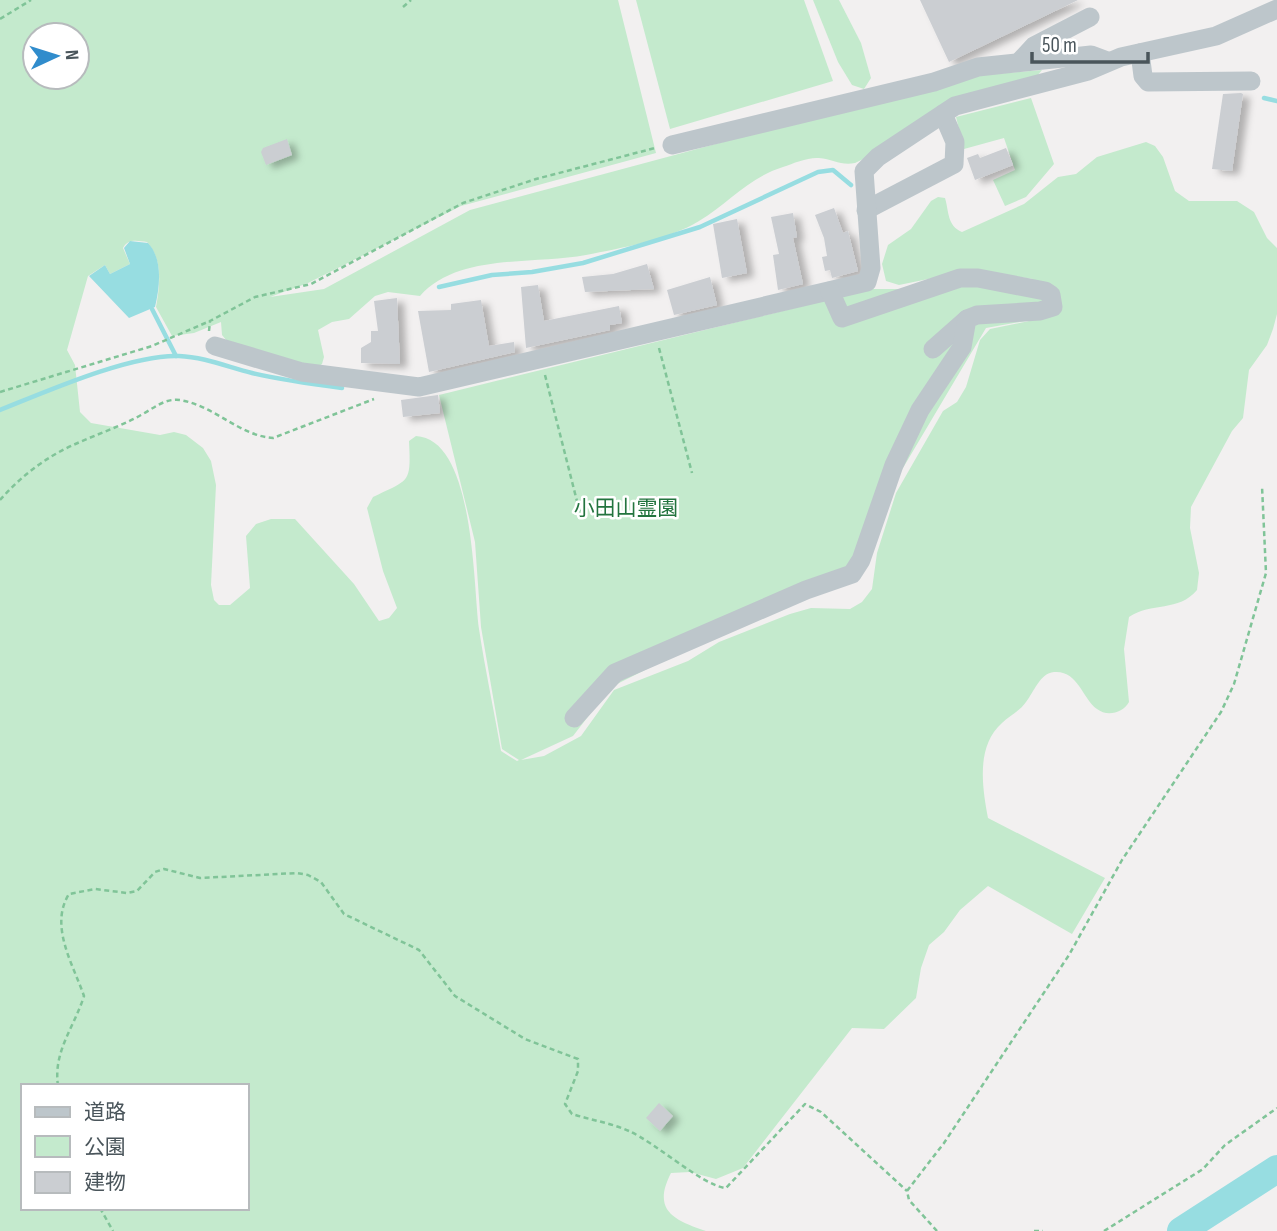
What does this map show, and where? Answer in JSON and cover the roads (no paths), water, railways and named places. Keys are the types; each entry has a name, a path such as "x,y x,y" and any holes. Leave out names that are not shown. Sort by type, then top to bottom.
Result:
{"street":[{"path":"215,346 302,372 419,387 657,338 867,282 871,276 864,171 877,157 955,106 1088,71 1107,61 1216,36 1277,9"},
{"path":"1021,60 1034,46 1090,17"},
{"path":"1140,53 1143,76 1148,82 1251,80"},
{"path":"672,145 934,82 978,67 1021,60 1091,55 1107,61"},
{"path":"866,210 954,163 955,142 943,114"},
{"path":"830,291 842,318 960,278 978,278 1045,291 1051,295 1053,307 1040,311 976,315 967,319 933,349"},
{"path":"574,718 615,673 806,590 852,574 861,560 894,465 915,421 962,346 967,319"}],"water":[{"path":"130,241 148,243 153,249 159,282 155,307 129,318 89,276 105,265 110,274 130,264 124,248"}],"waterway":[{"path":"1264,98 1277,101"},
{"path":"439,287 492,275 532,272 583,263 700,227 818,172 833,170 851,185"},
{"path":"152,309 176,356"},
{"path":"0,410 113,367 159,357 198,358 296,382 342,388"},
{"path":"1181,1231 1277,1169"}],"park label":[{"name":"小田山霊園","path":"626,508"}]}
